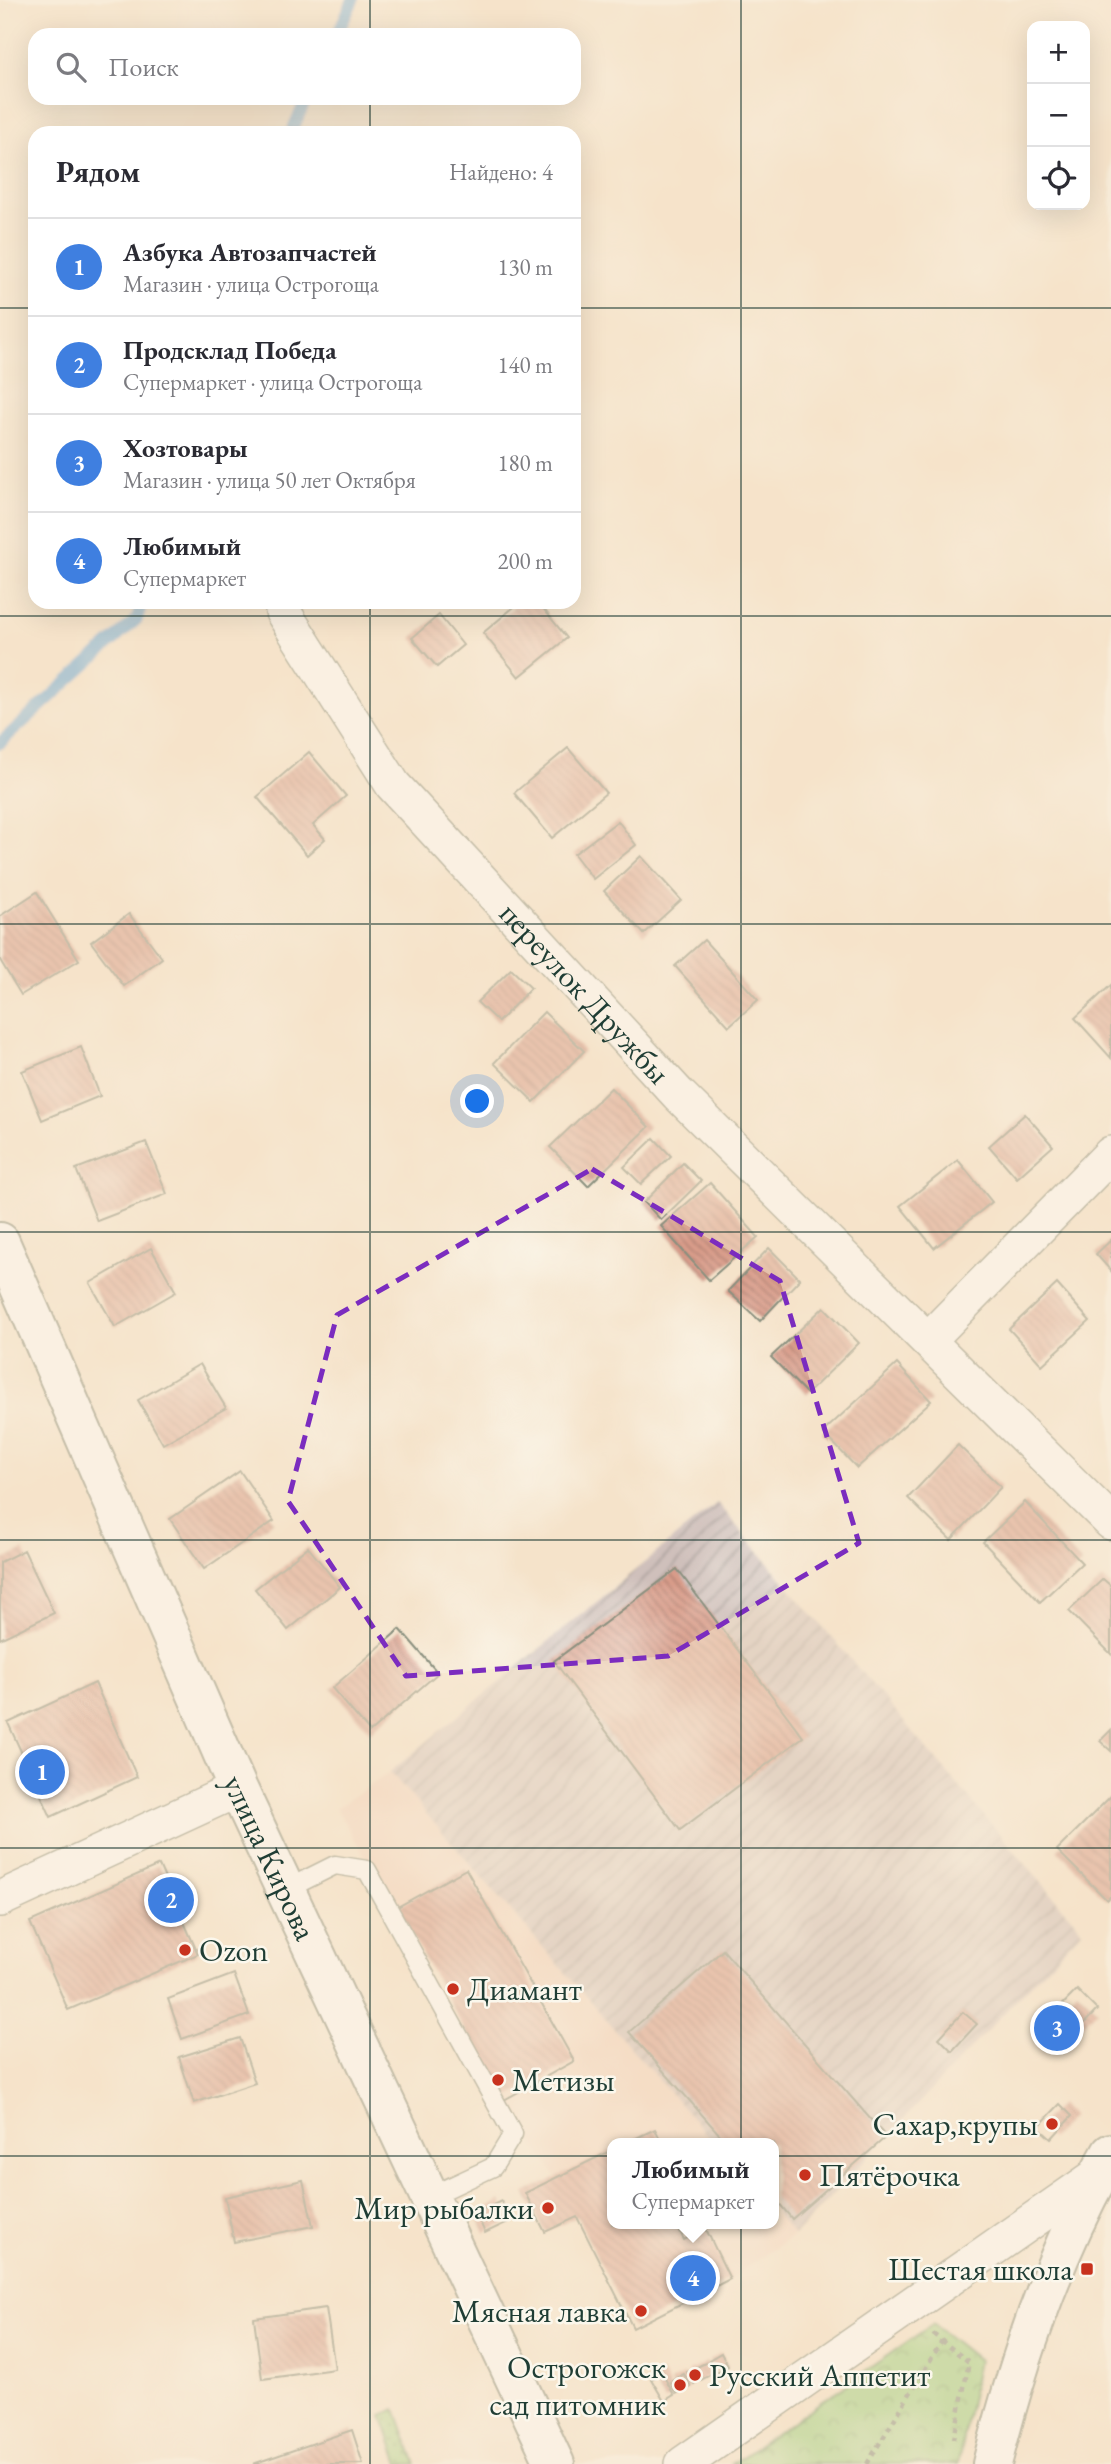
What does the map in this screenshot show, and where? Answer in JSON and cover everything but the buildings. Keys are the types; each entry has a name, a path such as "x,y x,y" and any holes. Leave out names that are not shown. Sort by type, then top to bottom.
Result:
{"main road":[{"name":"улица Кирова","path":"0,1242 238,1789 555,2464"},
{"path":"992,2464 1012,2384 1059,2255 1105,2164"}],"street":[{"name":"переулок Дружбы","path":"283,612 393,785 678,1094 929,1339 1111,1522"},
{"path":"929,1339 1111,1154"},
{"path":"0,1899 238,1789"},
{"path":"683,2464 1105,2164"}],"lane":[{"path":"287,1889 335,1865 367,1870 513,2134 493,2167 431,2196"}],"path":[{"path":"930,2331 969,2362 951,2451"},
{"path":"867,2464 942,2341"}],"highlighted area":[{"path":"592,1169 780,1281 859,1543 668,1656 406,1676 288,1501 337,1315"}],"shaded area":[{"path":"717,1503 1082,1930 794,2235 779,2218 779,2138 710,2138 390,1772"},
{"path":"390,1772 710,2138 607,2138 607,2229 779,2229 779,2218 794,2235 730,2279 633,2328 557,2178 504,2100 396,1908 336,1808"}],"green space":[{"path":"933,2324 978,2360 958,2464 732,2464"},
{"path":"396,2409 416,2464 399,2464 382,2415"}],"waterway":[{"path":"340,28 353,0"},
{"path":"294,126 304,105"},
{"path":"0,743 137,619 140,609"}],"place":[{"name":"Азбука Автозапчастей","path":"42,1772"},
{"name":"Продсклад Победа","path":"171,1900"},
{"name":"Ozon","path":"185,1950"},
{"name":"Диамант","path":"453,1989"},
{"name":"Хозтовары","path":"1057,2028"},
{"name":"Метизы","path":"498,2080"},
{"name":"Сахар,крупы","path":"1052,2124"},
{"name":"Пятёрочка","path":"805,2175"},
{"name":"Мир рыбалки","path":"548,2208"},
{"name":"Шестая школа","path":"1087,2269"},
{"name":"Любимый","path":"693,2278"},
{"name":"Мясная лавка","path":"641,2311"},
{"name":"Русский Аппетит","path":"695,2375"},
{"name":"Острогожск сад питомник","path":"680,2385"}]}
